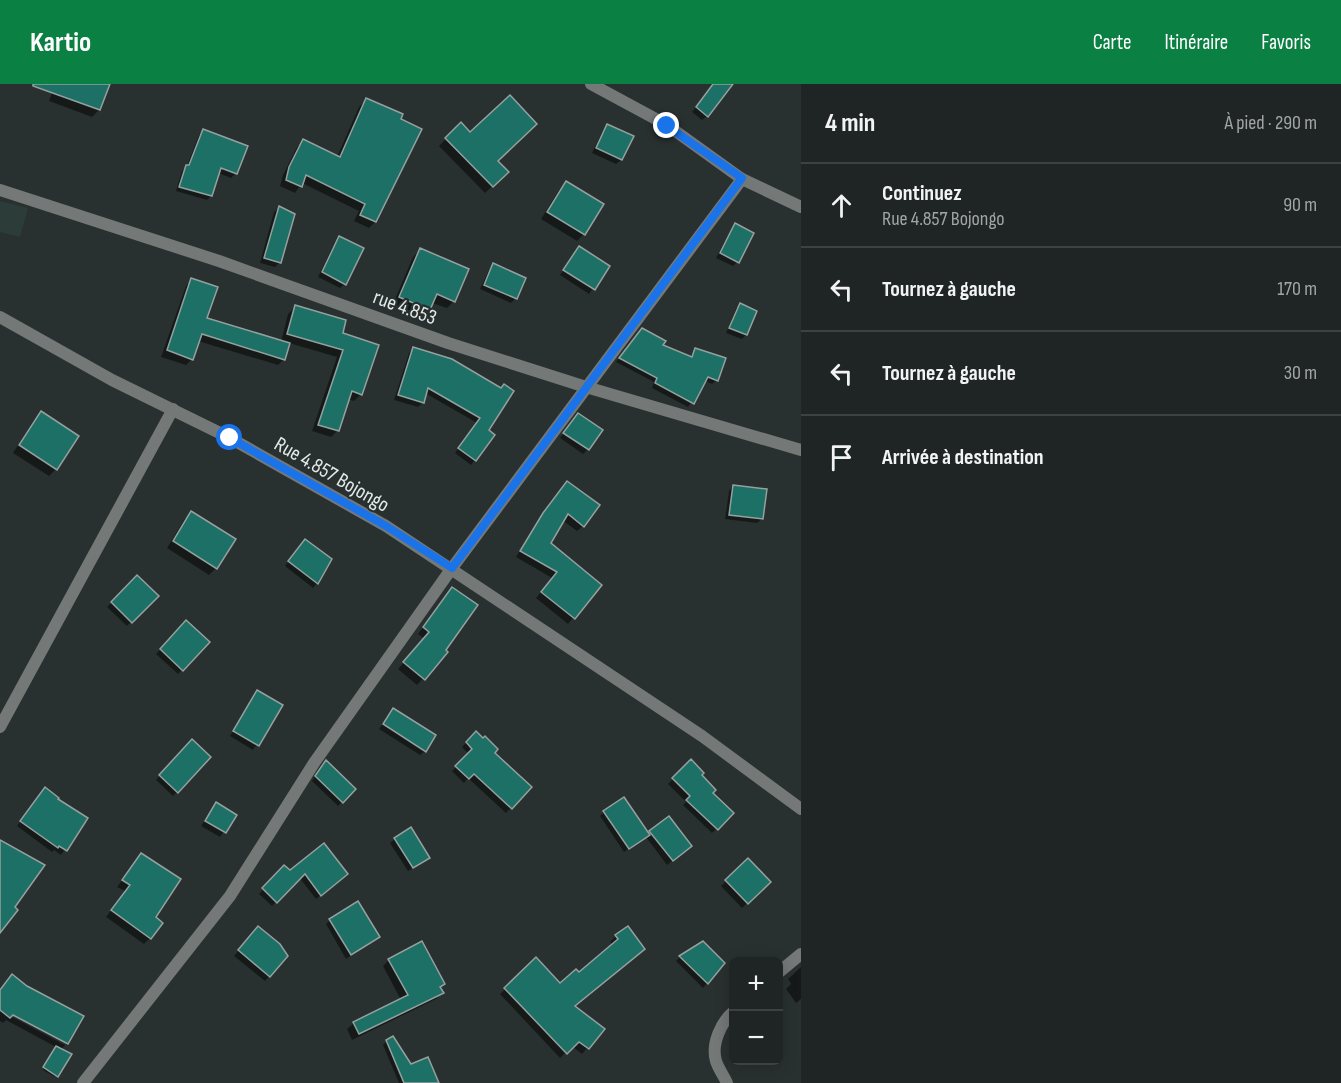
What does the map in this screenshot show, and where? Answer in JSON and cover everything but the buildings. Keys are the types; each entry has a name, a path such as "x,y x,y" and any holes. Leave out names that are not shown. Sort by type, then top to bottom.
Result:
{"street":[{"path":"591,84 667,126 742,178 801,207"},
{"path":"83,1083 230,896 314,763 452,568 742,178"},
{"name":"rue 4.853","path":"0,190 219,261 448,343 586,387 801,450"},
{"name":"Rue 4.857 Bojongo","path":"0,317 112,380 230,438 386,526 702,736 801,809"},
{"path":"0,727 173,409"},
{"path":"783,969 801,954"},
{"path":"727,1083 715,1059 717,1036 729,1015"}],"shaded area":[{"path":"0,201 28,208 20,237 0,232"}],"route":[{"path":"230,438 386,526 452,568 742,178 667,126"}]}
